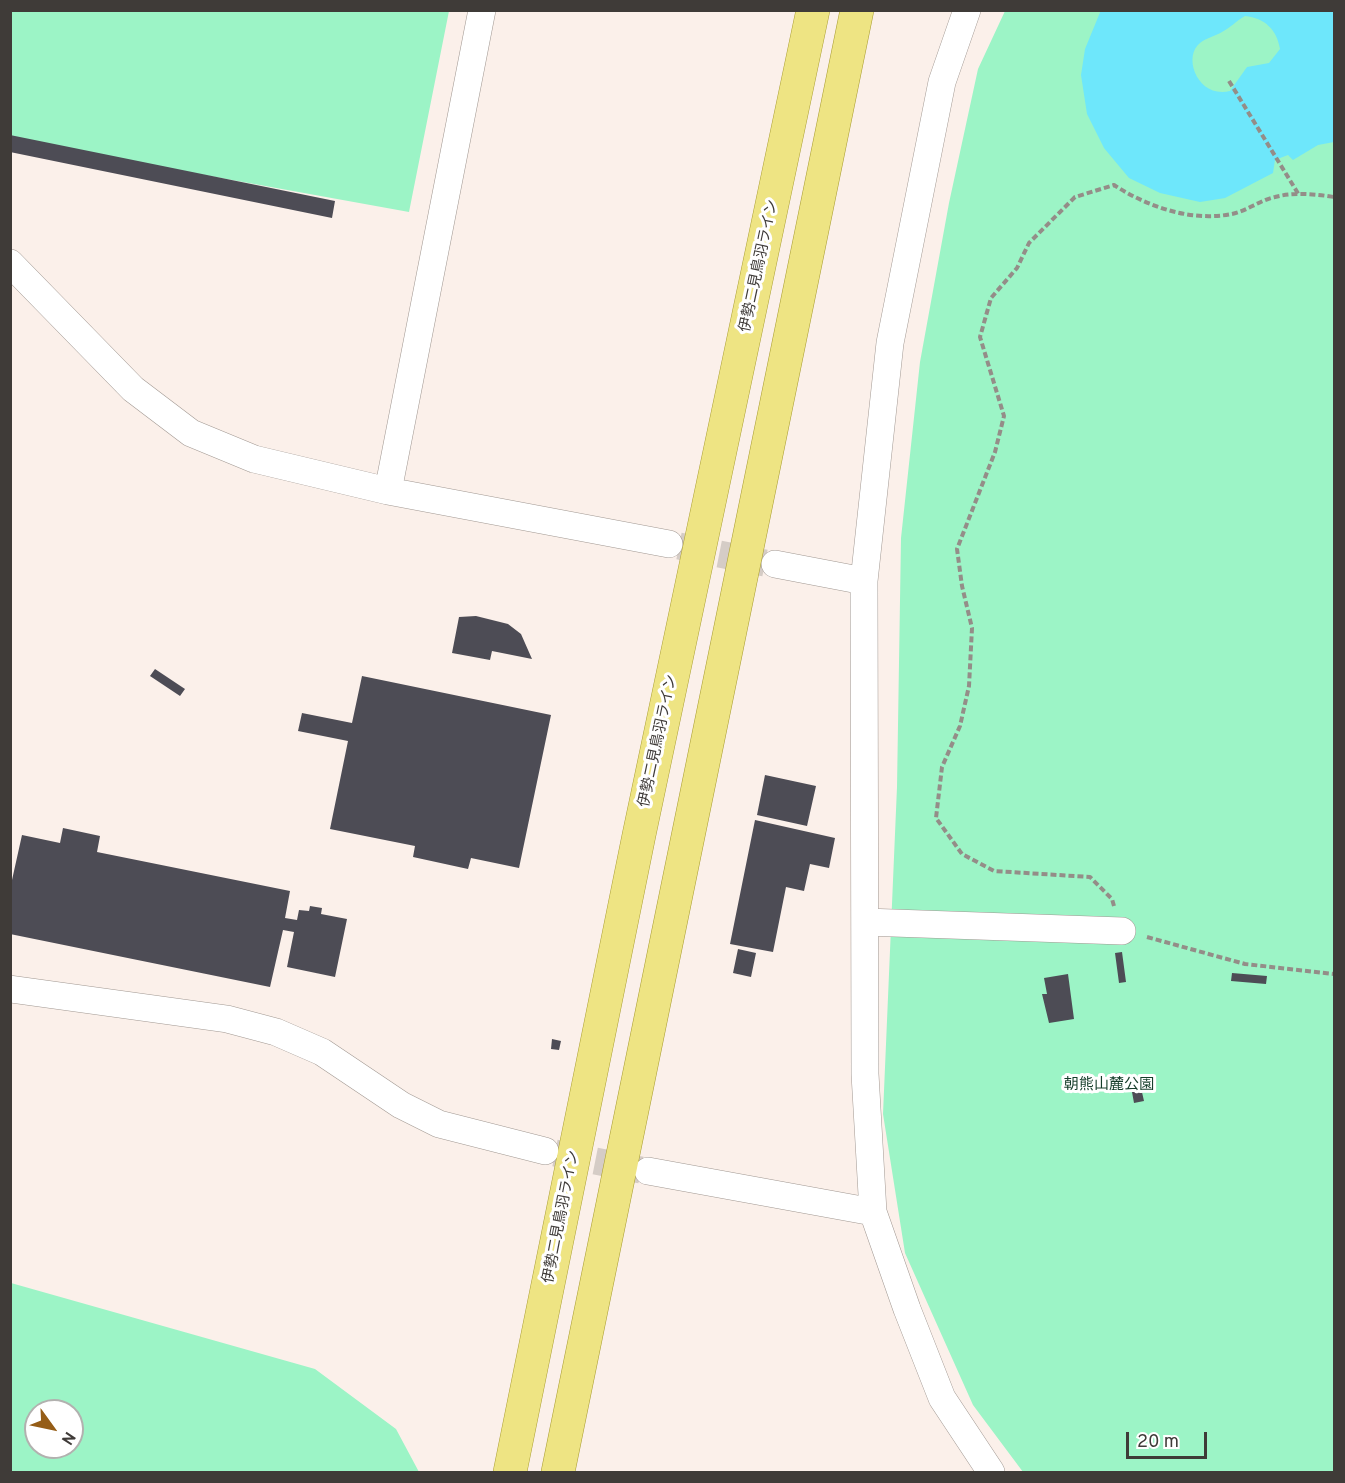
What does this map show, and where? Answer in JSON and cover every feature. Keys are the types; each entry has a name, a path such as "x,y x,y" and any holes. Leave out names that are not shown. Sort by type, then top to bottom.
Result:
{"main road":[{"path":"770,217 782,55 790,10"},
{"name":"伊勢二見鳥羽ライン","path":"510,1473 636,847 813,10"},
{"path":"558,1473 857,10"}],"street":[{"path":"388,491 482,10"},
{"path":"967,10 942,82 890,343 864,581 865,1074 873,1212 907,1309 942,1398 991,1473"},
{"path":"10,262 134,389 191,433 254,459 388,491 669,544"},
{"path":"775,564 864,581"},
{"path":"865,922 1122,931"},
{"path":"10,988 227,1019 276,1032 322,1052 401,1105 439,1124 545,1151"},
{"path":"648,1171 873,1212"}],"path":[{"path":"1229,81 1299,195"},
{"path":"1335,197 1299,195 1275,197 1233,214 1196,217 1137,200 1114,185 1075,197 1029,243 1017,268 992,298 980,337 1004,416 995,452 957,549 962,586 972,628 969,686 960,726 942,767 936,818 962,854 994,871 1090,877 1112,899 1122,931 1245,963 1335,974"}],"green space":[{"path":"10,11 449,11 409,212 11,140"},
{"name":"朝熊山麓公園","path":"1005,11 1334,11 1334,1472 1023,1472 973,1405 905,1253 883,1114 897,787 901,538 920,362 949,203 978,69"},
{"path":"11,1283 315,1369 396,1429 419,1472 11,1472"}],"water":[{"path":"1101,10 1334,11 1334,142 1318,145 1293,160 1288,155 1275,160 1273,173 1225,198 1200,202 1160,193 1129,178 1104,148 1087,114 1081,75 1085,49","holes":["1245,16 1269,26 1276,36 1280,49 1269,63 1247,67 1230,91 1219,92 1209,89 1196,75 1193,66 1195,49 1202,41 1225,30"]}],"building":[{"path":"10,135 335,201 332,218 10,152"},
{"path":"476,616 508,624 521,634 532,659 492,651 490,660 452,653 459,617"},
{"path":"155,669 185,689 180,696 150,676"},
{"path":"362,676 551,715 519,868 471,858 468,869 413,857 415,846 330,829 348,741 298,731 302,713 352,723"},
{"path":"765,775 816,786 807,826 757,815"},
{"path":"755,820 835,838 829,868 810,864 804,891 786,887 773,952 730,944"},
{"path":"63,828 100,836 97,852 290,891 285,918 297,920 299,910 309,911 310,906 322,908 321,914 347,919 335,977 287,967 294,932 283,930 270,987 10,934 10,889 22,835 60,843"},
{"path":"738,949 756,953 751,977 733,973"},
{"path":"1122,952 1126,982 1119,983 1115,953"},
{"path":"1232,973 1267,976 1266,984 1231,981"},
{"path":"1068,974 1074,1019 1049,1023 1042,994 1047,994 1044,978"},
{"path":"552,1039 561,1041 559,1050 551,1049"},
{"path":"1139,1079 1144,1101 1134,1103 1130,1081"}],"tunnel":[{"path":"679,546 765,563"},
{"path":"555,1153 641,1170"}]}
